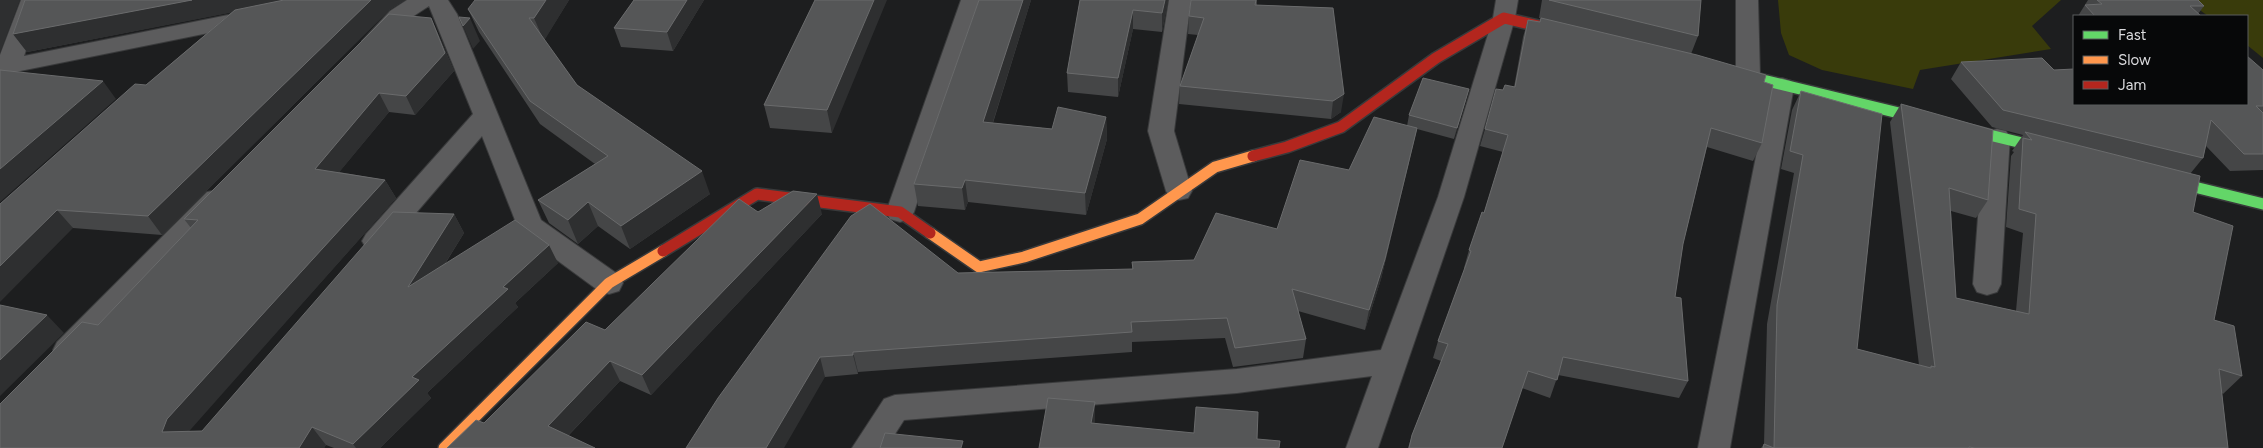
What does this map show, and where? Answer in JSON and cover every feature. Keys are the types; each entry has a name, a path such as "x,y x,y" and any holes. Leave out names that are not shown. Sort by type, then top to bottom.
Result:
{"street":[{"path":"3,69 32,0"},
{"path":"356,58 398,16 423,0"},
{"path":"437,0 446,14 530,226 609,283"},
{"path":"900,212 972,0"},
{"path":"1179,190 1161,130 1180,0"},
{"path":"1748,0 1748,76"},
{"path":"444,448 609,283 757,194 900,212 979,267 1024,258 1140,219 1179,190 1215,167 1287,147 1341,127 1506,9"},
{"path":"1506,9 1580,36"},
{"path":"1362,448 1451,197 1506,9"},
{"path":"3,69 274,13"},
{"path":"181,57 218,24"},
{"path":"1720,70 2064,154"},
{"path":"1714,448 1782,86"},
{"path":"357,263 486,115"},
{"path":"1987,284 1997,137"},
{"path":"2149,175 2263,204"},
{"path":"49,369 237,178"},
{"path":"868,448 894,408 1237,381 1393,361"}],"shaded area":[{"path":"1778,0 2061,0 2032,26 2051,49 1920,70 1913,89 1822,70 1789,55 1781,33"},
{"path":"2186,0 2263,0 2263,58 2248,46 2248,15 2207,15"}],"building":[{"path":"25,0 192,0 13,34"},
{"path":"284,0 371,0 148,216 57,210 0,266 0,204 135,84 146,85 235,10"},
{"path":"475,0 546,0 534,18 529,18 577,85 702,171 621,226 588,202 568,220 538,200 608,156 530,101 468,9"},
{"path":"634,0 687,0 667,32 614,28"},
{"path":"815,0 874,0 827,110 764,105"},
{"path":"979,0 1023,0 983,122 1052,129 1058,107 1106,117 1085,193 965,180 962,188 914,184"},
{"path":"1080,0 1165,0 1162,13 1133,10 1118,78 1067,73"},
{"path":"1191,0 1256,0 1255,5 1333,8 1344,94 1333,101 1180,86 1204,18 1189,16"},
{"path":"1549,0 1701,0 1698,36"},
{"path":"2097,0 2198,0 2204,6 2190,6 2200,15 2094,15 2085,5 2102,4"},
{"path":"389,14 431,18 445,53 406,96 379,93 315,169 385,180 167,419 162,432 202,431 393,212 454,214 408,287 515,220 549,245 503,287 508,289 412,377 419,380 353,444 312,427 299,448 0,448 0,404 82,322 98,325 198,220 184,219"},
{"path":"459,17 470,18 463,26"},
{"path":"1541,18 1697,55 1766,75 1764,82 1773,85 1762,143 1711,128 1683,244 1675,297 1681,298 1688,381 1563,357 1557,380 1528,371 1502,448 1409,448 1412,435 1448,344 1438,341 1471,251 1469,250 1482,212 1484,213 1508,135 1485,129 1496,89 1503,90 1505,85 1515,87 1528,20 1540,22"},
{"path":"2248,57 2263,70 2263,106 2256,106 2263,113 2263,154 2244,154 2211,120 2203,158 2003,110 1961,62 2042,58 2054,70 2073,69 2073,105 2248,105"},
{"path":"0,70 103,81 0,169"},
{"path":"1423,78 1469,89 1457,128 1409,115"},
{"path":"1801,91 1882,114 1857,349 1931,368 1931,366 1935,367 1901,104 1993,130 1988,200 1949,188 1956,298 2029,314 2036,214 2019,209 2023,138 2032,140 2025,132 2200,176 2193,212 2233,226 2214,320 2234,326 2242,376 2219,369 2228,448 1774,448 1777,305 1803,155 1790,151"},
{"path":"1374,117 1417,128 1385,259 1369,310 1292,289 1306,339 1235,348 1227,318 1131,322 1132,332 853,352 853,355 820,357 766,448 686,448 718,398 851,216 870,204 958,273 1133,269 1132,262 1194,260 1216,213 1277,229 1300,160 1349,170"},
{"path":"793,191 817,194 642,375 610,361 548,426 595,448 447,448 476,420 484,423 586,322 605,330 739,199 758,212"},
{"path":"0,305 47,315 0,360"},
{"path":"1048,398 1095,402 1091,423 1194,433 1196,407 1258,412 1257,439 1280,441 1279,448 1039,448"},
{"path":"885,433 963,441 961,448 880,448"},
{"path":"1764,444 1774,448 1763,448"}],"traffic: fast":[{"path":"1730,72 2055,151"},
{"path":"2162,179 2263,204"}],"traffic: slow":[{"path":"930,233 979,267 1024,257 1140,219 1215,167 1253,156"},
{"path":"444,448 609,283 663,251"}],"traffic: jam":[{"path":"1253,156 1287,147 1341,127 1436,58 1504,18 1564,32"},
{"path":"663,251 757,194 900,212 930,233"}]}
